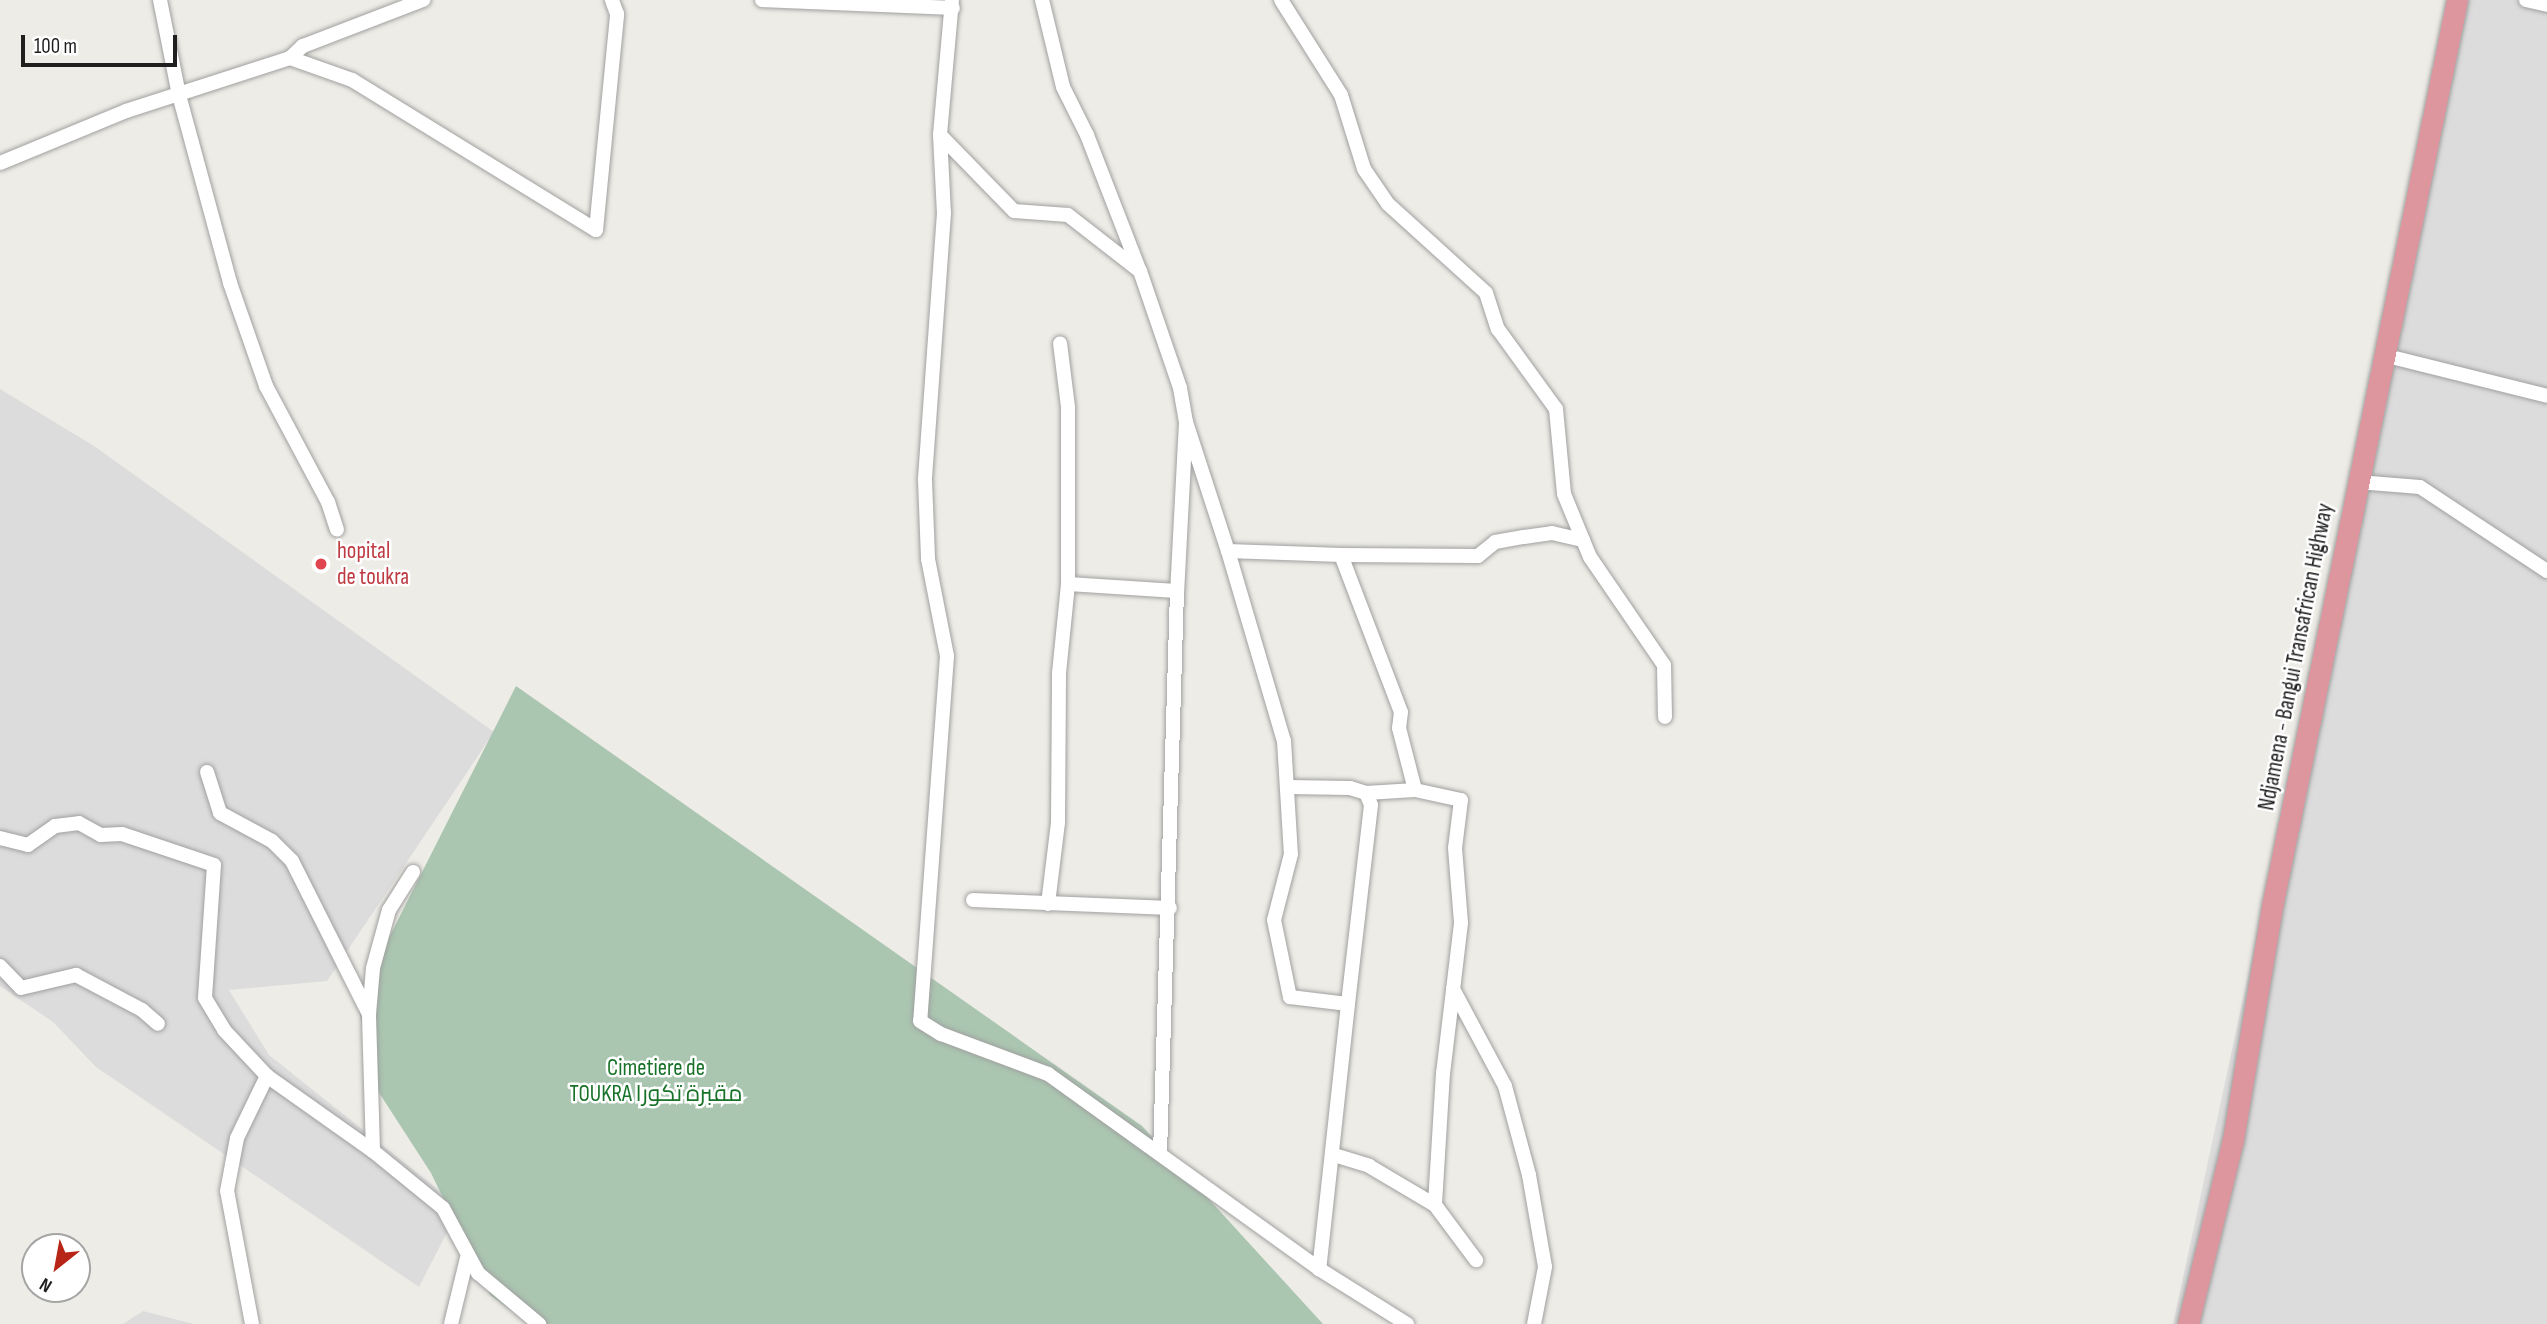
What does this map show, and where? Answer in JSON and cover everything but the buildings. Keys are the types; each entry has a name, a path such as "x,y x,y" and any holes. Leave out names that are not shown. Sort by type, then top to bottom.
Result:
{"highway":[{"name":"Ndjamena - Bangui Transafrican Highway","path":"2188,1324 2233,1140 2273,902 2457,0"}],"street":[{"path":"160,0 179,95 230,283 267,386 328,502 337,530"},
{"path":"0,163 179,95 290,58 303,46 424,0"},
{"path":"290,58 352,80 596,230 617,14 612,0"},
{"path":"762,0 953,4 940,135 944,213 925,480 928,559 947,656 920,1021 941,1034 1048,1074 1319,1269 1407,1324"},
{"path":"1042,0 1063,87 1087,135 1140,271 1180,388 1186,422 1284,741 1291,854 1274,920 1290,997 1348,1004"},
{"path":"1281,0 1341,95 1364,169 1388,204 1486,293 1498,329 1556,409 1564,494 1590,557 1664,665 1665,717"},
{"path":"2526,0 2547,5"},
{"path":"940,135 1014,211 1068,215 1140,271"},
{"path":"1048,904 1058,822 1059,673 1068,584 1068,408 1060,343"},
{"path":"2383,355 2547,396"},
{"path":"1160,1153 1170,908 1177,591 1186,422"},
{"path":"2358,482 2420,487 2547,571"},
{"path":"1227,551 1478,556 1495,542 1524,537 1552,534 1583,540"},
{"path":"1341,555 1401,712 1399,728 1415,790"},
{"path":"1068,584 1177,591"},
{"path":"207,772 220,813 272,841 292,861 369,1014"},
{"path":"1288,787 1350,788 1366,793 1415,790 1461,800 1454,848 1461,923 1435,1205"},
{"path":"1319,1269 1334,1155 1371,805 1366,793"},
{"path":"0,838 28,845 55,826 79,823 101,835 122,834 214,865 205,998 241,1052 267,1076 373,1151 443,1209 467,1258 538,1324"},
{"path":"373,1151 369,1014 379,939 393,904 413,872"},
{"path":"973,900 1170,908"},
{"path":"0,966 21,988 76,975 142,1010 158,1024"},
{"path":"1453,989 1505,1086 1529,1175 1545,1267 1534,1324"},
{"path":"252,1324 227,1191 237,1138 267,1076"},
{"path":"1334,1155 1369,1166 1435,1205 1476,1260"},
{"path":"451,1324 467,1258"}],"shaded area":[{"path":"2458,0 2547,0 2547,1324 2173,1324"},
{"path":"0,389 94,446 494,732 327,981 229,990 269,1055 460,1207 419,1287 96,1067 53,1022 0,986"},
{"path":"143,1311 194,1324 123,1324"}],"green space":[{"name":"Cimetiere de TOUKRA مقبرة تكورا","path":"516,686 1142,1126 1323,1324 530,1324 490,1295 431,1173 376,1088 357,1001"}],"place":[{"name":"hopital de toukra","path":"321,564"}]}
